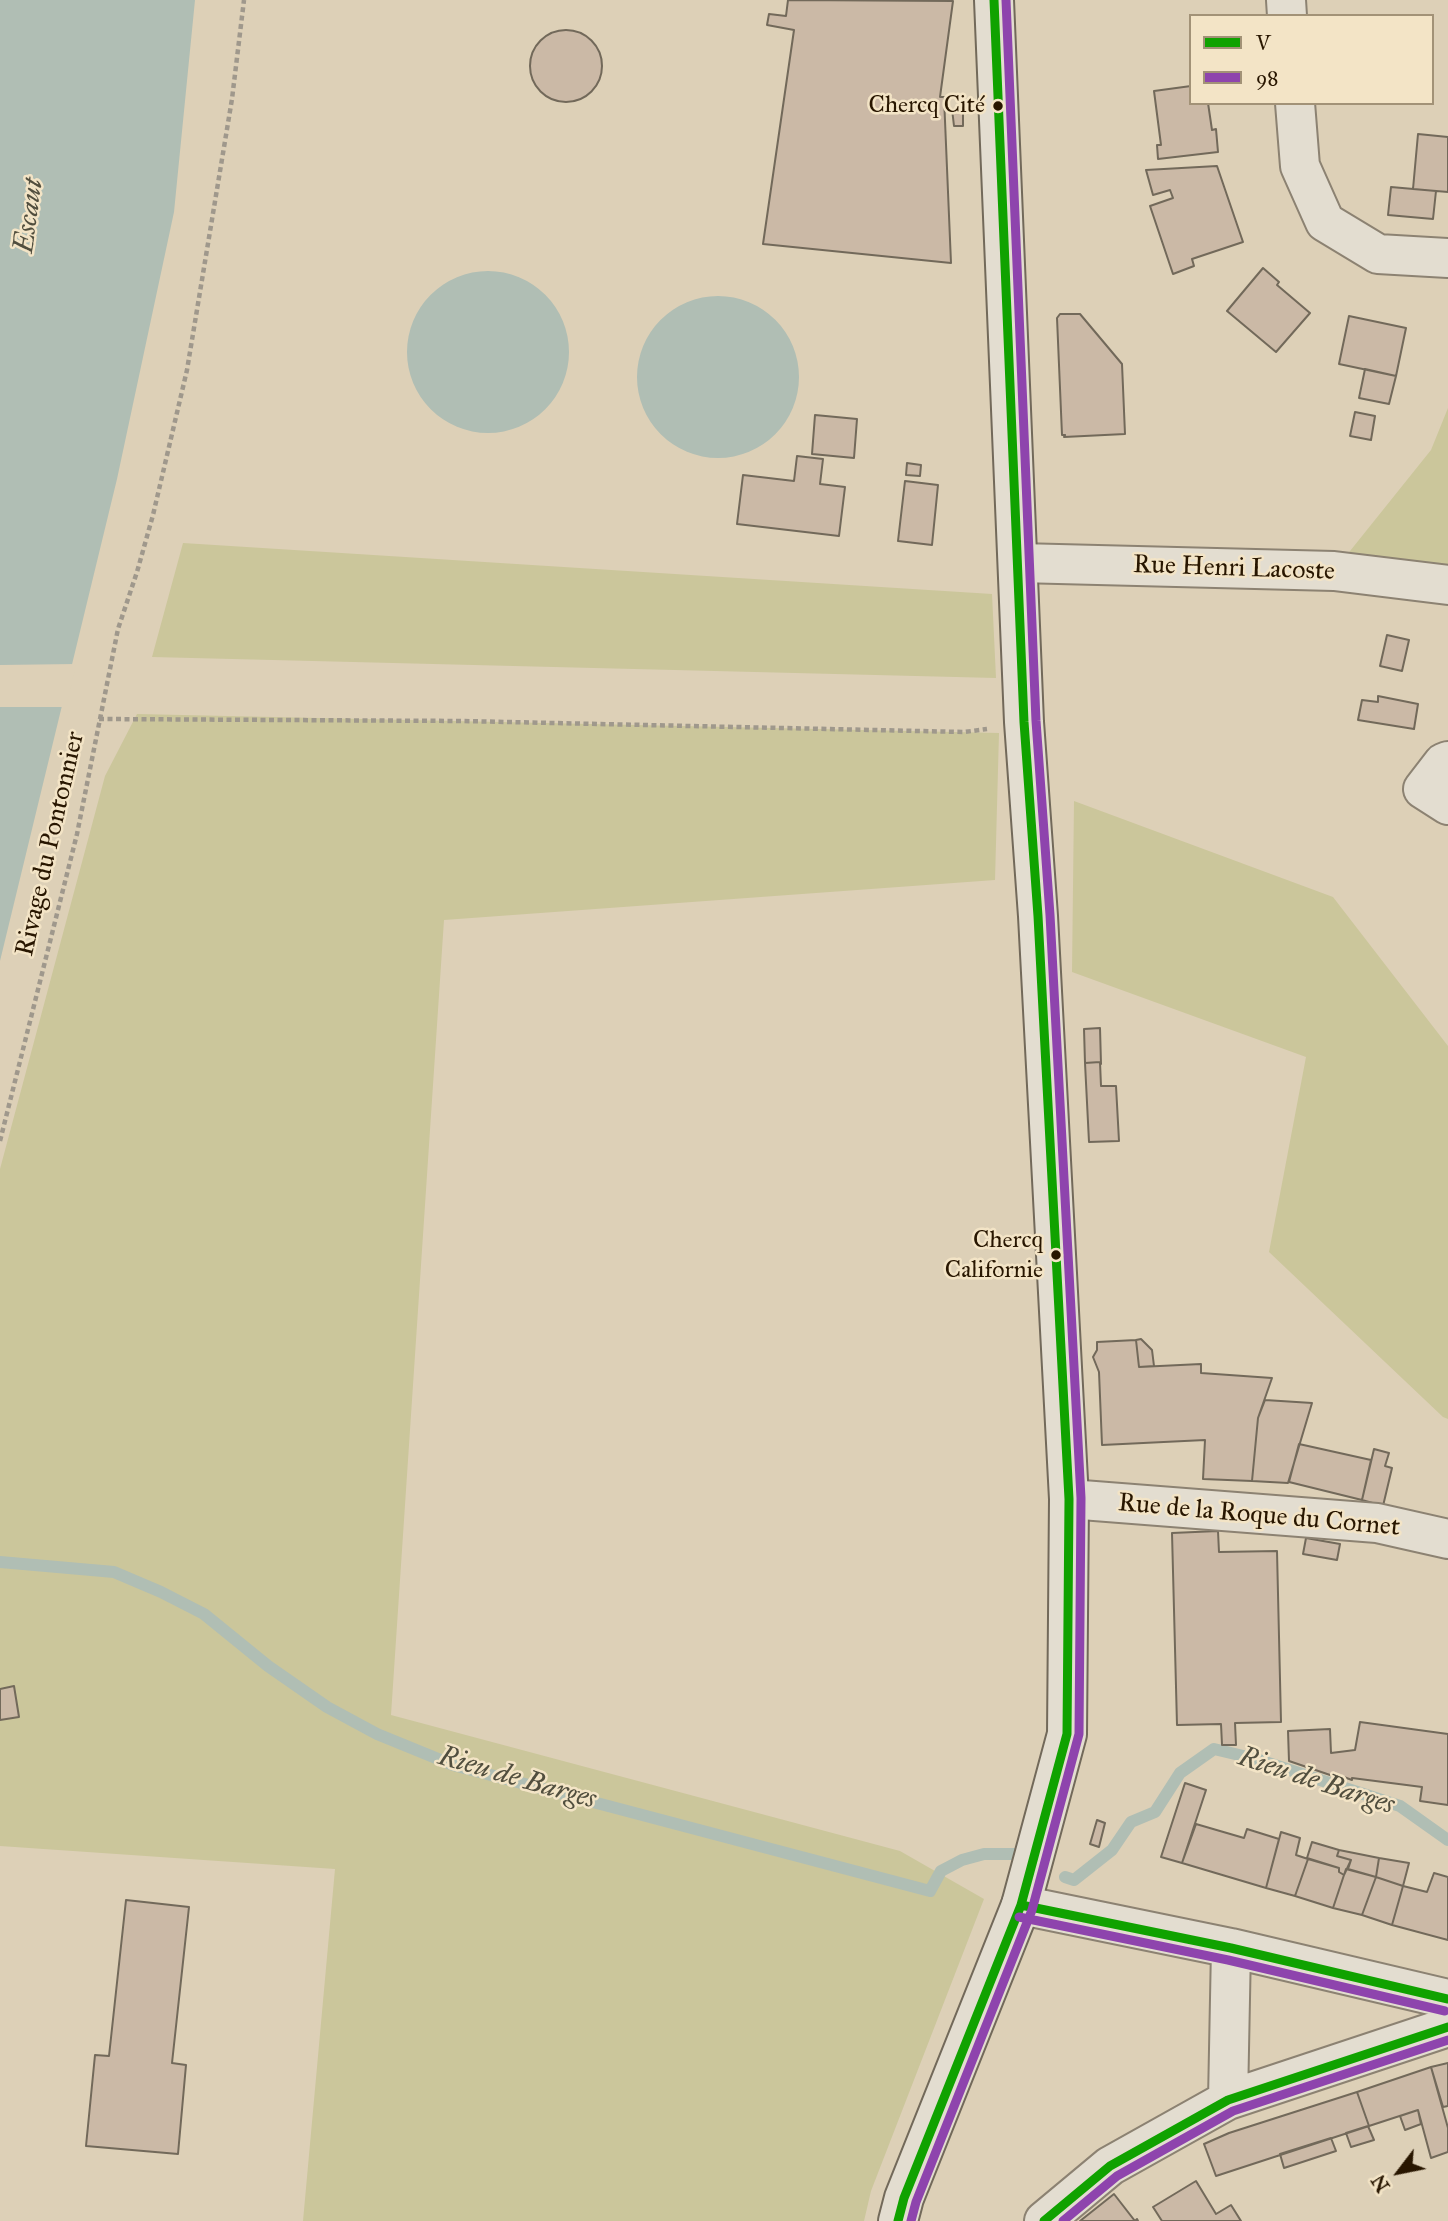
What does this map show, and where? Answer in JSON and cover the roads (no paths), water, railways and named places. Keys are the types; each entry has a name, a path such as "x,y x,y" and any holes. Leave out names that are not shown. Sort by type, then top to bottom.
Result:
{"main road":[{"path":"898,2221 904,2198 1021,1905 1067,1734 1069,1499 1038,916 1024,722 994,0"},
{"path":"1295,105 1300,166 1325,222 1378,254 1448,258"},
{"name":"Rue Henri Lacoste","path":"1019,563 1334,571 1448,585"},
{"path":"1448,761 1443,763 1423,789 1448,805"},
{"name":"Rue de la Roque du Cornet","path":"1069,1499 1377,1523 1448,1539"},
{"path":"1021,1905 1231,1948 1448,1999"},
{"path":"1228,2100 1231,1948"},
{"path":"1044,2221 1110,2166 1228,2100 1448,2027"}],"water":[{"name":"Escaut","path":"0,0 195,0 174,212 117,479 0,961"},
{"path":"488,271 519,277 546,294 563,321 569,352 563,383 546,410 519,427 488,433 457,427 430,410 413,383 407,352 413,321 430,294 457,277"},
{"path":"718,296 749,302 775,320 793,346 799,377 793,408 775,434 749,452 718,458 687,452 661,434 643,408 637,377 643,346 661,320 687,302"}],"waterway":[{"name":"Rieu de Barges","path":"0,1562 114,1572 161,1592 204,1614 268,1666 327,1707 377,1734 453,1765 930,1891 941,1871 962,1860 984,1854 1017,1854"},
{"name":"Rieu de Barges","path":"1065,1877 1074,1880 1112,1850 1131,1822 1155,1812 1180,1773 1214,1749 1256,1759 1400,1806 1448,1840"}],"place":[{"name":"Chercq Cité","path":"998,106"},
{"name":"Chercq Californie","path":"1056,1255"}]}
